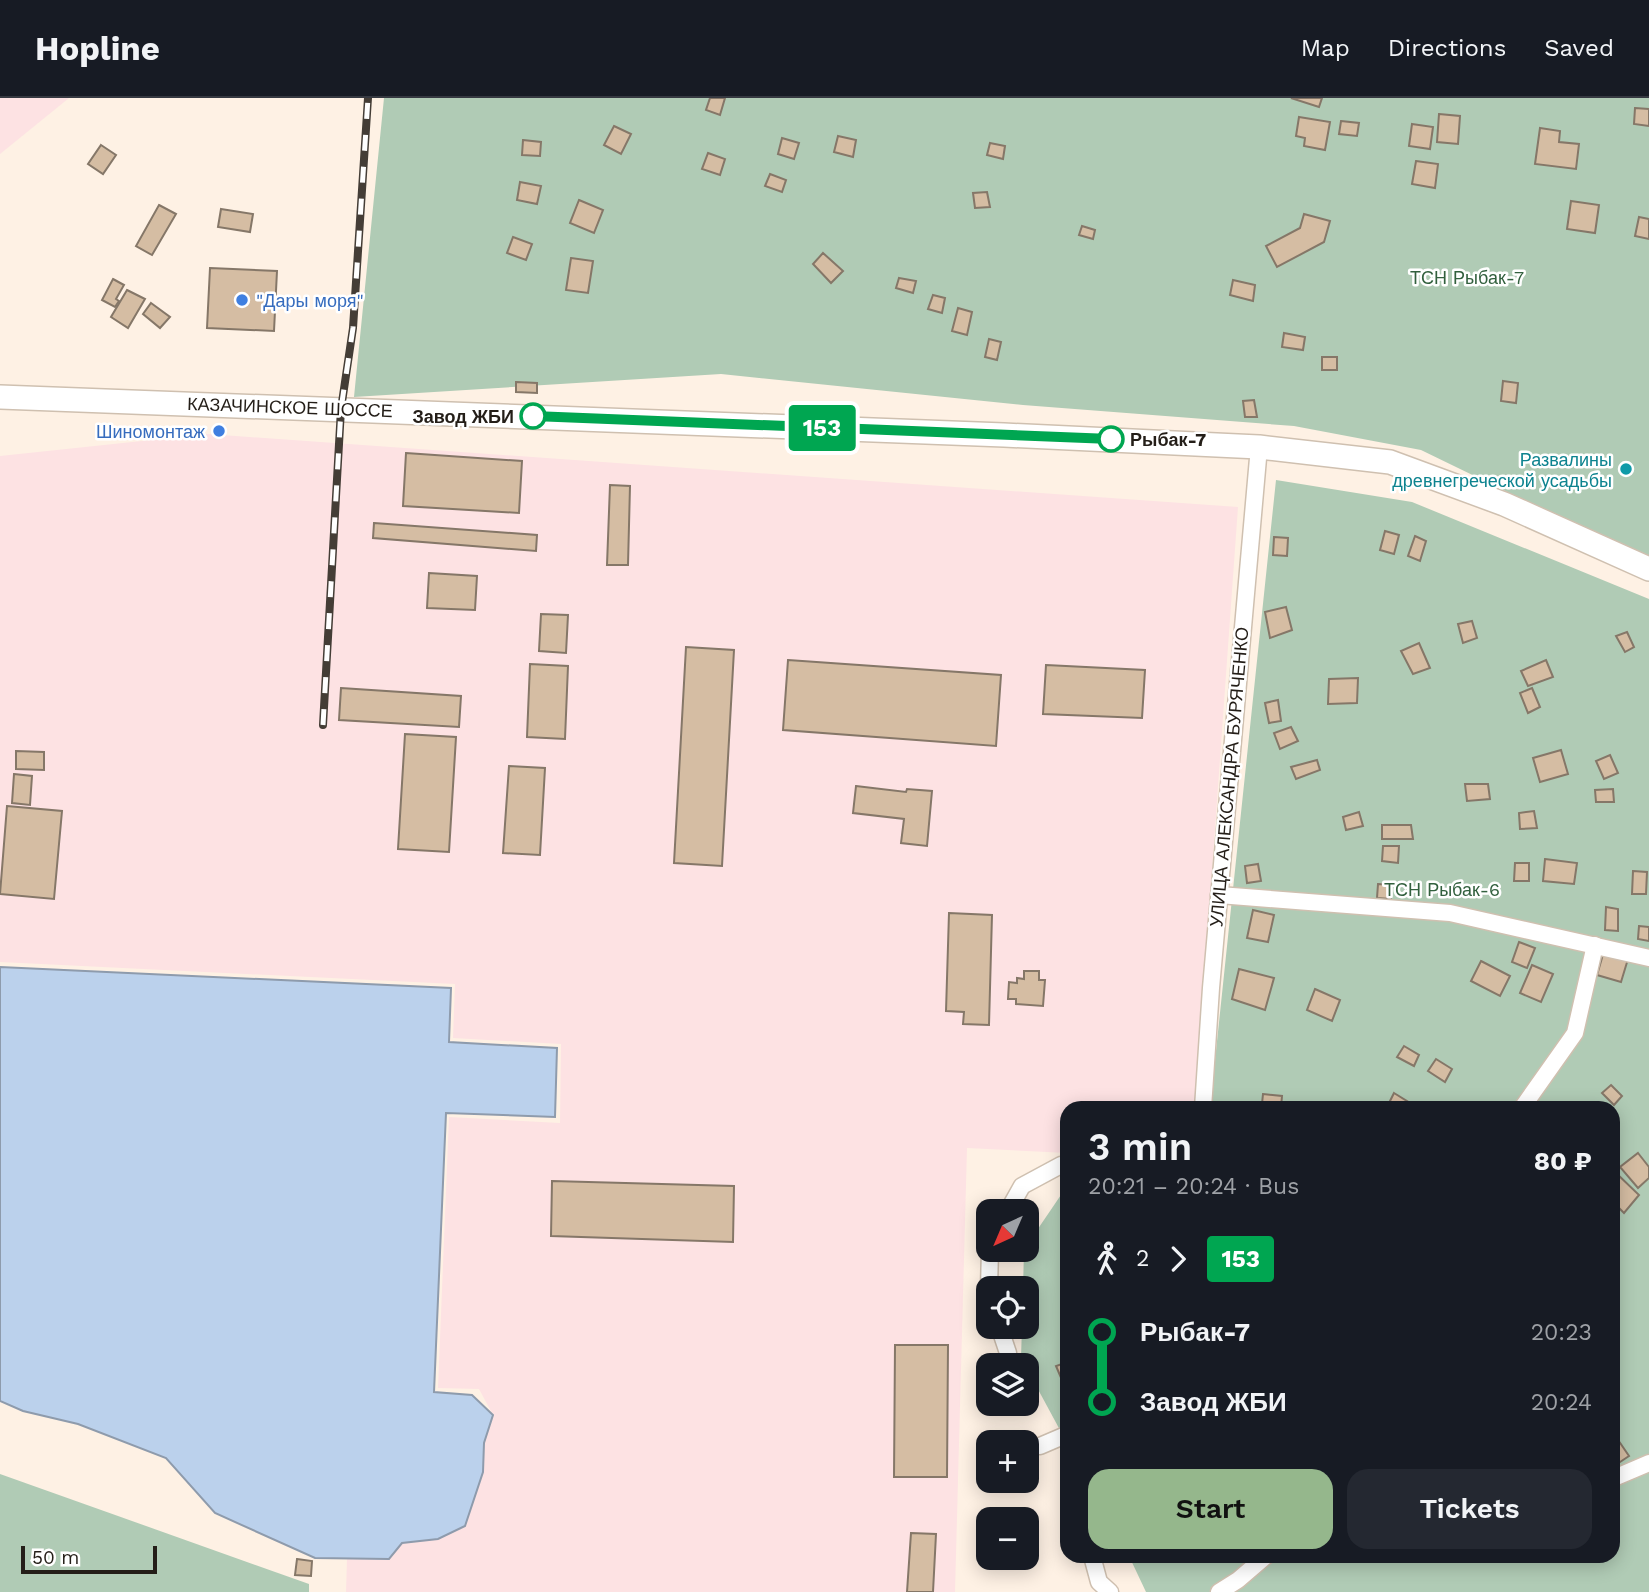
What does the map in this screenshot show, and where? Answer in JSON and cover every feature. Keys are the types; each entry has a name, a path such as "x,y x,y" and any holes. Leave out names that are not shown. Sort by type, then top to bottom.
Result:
{"main road":[{"name":"КАЗАЧИНСКОЕ ШОССЕ","path":"0,397 1259,447 1390,462 1504,503 1649,569"}],"street":[{"name":"УЛИЦА АЛЕКСАНДРА БУРЯЧЕНКО","path":"1204,1101 1259,447"},
{"path":"1219,895 1450,913 1649,958"},
{"path":"1527,1101 1575,1033 1595,945"},
{"path":"1015,1199 1022,1186 1060,1166"},
{"path":"1003,1339 1008,1353"},
{"path":"1040,1446 1060,1437"},
{"path":"1620,1475 1649,1463"},
{"path":"1094,1563 1099,1582 1110,1592"},
{"path":"1219,1592 1258,1563"}],"shaded area":[{"path":"0,98 69,98 0,154"},
{"path":"208,434 1238,507 1196,1101 1060,1101 1060,1153 967,1148 955,1592 346,1592 347,1559 389,1559 402,1543 438,1539 483,1472 484,1443 493,1415 479,1389 438,1388 449,1117 560,1123 561,1044 453,1038 455,984 0,962 0,456"}],"green space":[{"name":"ТСН Рыбак-7","path":"384,98 1649,98 1649,561 1421,450 1294,426 1023,405 721,374 354,397"},
{"name":"ТСН Рыбак-6","path":"1276,480 1412,502 1649,599 1649,1592 1146,1592 1132,1563 1620,1563 1620,1101 1211,1101"},
{"path":"1060,1196 1060,1430 1039,1391 1039,1353 1021,1353 1022,1339 1039,1339 1039,1276 1023,1276 1024,1262 1040,1262 1040,1226"},
{"path":"0,1474 309,1584 309,1592 0,1592"}],"water":[{"path":"0,967 451,988 449,1042 557,1048 555,1117 446,1113 434,1392 472,1395 493,1415 484,1443 483,1472 465,1526 438,1539 402,1543 389,1559 315,1558 215,1513 166,1458 78,1424 23,1411 0,1401"}],"building":[{"path":"710,98 725,98 720,115 706,110"},
{"path":"1291,98 1322,98 1319,107"},
{"path":"1635,108 1649,109 1649,126 1634,124"},
{"path":"1439,114 1460,116 1458,144 1437,142"},
{"path":"1299,117 1330,122 1325,150 1304,146 1305,138 1296,136"},
{"path":"1341,121 1359,123 1357,136 1339,134"},
{"path":"1412,124 1433,127 1430,149 1409,146"},
{"path":"614,126 631,134 621,154 604,145"},
{"path":"1540,128 1560,131 1559,142 1579,144 1576,169 1535,164"},
{"path":"838,136 856,140 853,157 834,152"},
{"path":"782,138 799,143 794,159 778,154"},
{"path":"523,140 541,142 540,156 522,155"},
{"path":"990,143 1005,146 1003,159 987,155"},
{"path":"101,145 116,155 103,174 88,164"},
{"path":"708,153 725,159 720,175 702,169"},
{"path":"1416,161 1438,164 1435,188 1412,184"},
{"path":"770,174 786,180 782,192 765,186"},
{"path":"520,182 541,186 537,204 517,200"},
{"path":"987,192 990,207 975,208 973,193"},
{"path":"579,200 603,210 594,233 570,223"},
{"path":"1571,201 1599,205 1595,233 1567,229"},
{"path":"159,205 176,214 152,255 136,246"},
{"path":"221,209 253,214 250,232 218,227"},
{"path":"1304,214 1330,221 1324,242 1277,267 1266,246 1300,228"},
{"path":"1639,217 1649,219 1649,239 1635,236"},
{"path":"1082,226 1095,230 1093,239 1079,235"},
{"path":"513,237 532,244 526,260 507,253"},
{"path":"823,253 843,271 831,283 813,264"},
{"path":"571,258 593,261 588,293 566,290"},
{"name":"\"Дары моря\"","path":"210,268 277,271 274,331 207,328"},
{"path":"899,278 916,281 913,293 896,288"},
{"path":"113,279 124,285 116,299 119,301 115,307 102,300"},
{"path":"1233,280 1255,285 1253,301 1230,295"},
{"path":"127,290 145,299 128,328 111,317"},
{"path":"933,295 945,298 942,313 928,309"},
{"path":"151,303 170,317 160,328 143,314"},
{"path":"958,308 972,312 967,335 952,331"},
{"path":"1284,333 1305,337 1303,350 1282,347"},
{"path":"989,339 1001,342 997,360 985,357"},
{"path":"1322,357 1337,357 1337,370 1322,370"},
{"path":"1503,381 1518,383 1516,403 1501,401"},
{"path":"516,382 537,383 537,393 516,392"},
{"path":"1254,400 1257,417 1245,417 1243,401"},
{"path":"406,453 522,461 519,513 403,506"},
{"path":"610,485 630,486 628,565 607,565"},
{"path":"374,523 537,535 536,551 373,538"},
{"path":"1385,531 1399,535 1394,554 1380,550"},
{"path":"1415,536 1426,541 1420,561 1408,556"},
{"path":"1274,537 1288,538 1287,556 1273,555"},
{"path":"429,573 477,576 475,610 427,608"},
{"path":"1286,607 1292,630 1270,638 1265,612"},
{"path":"541,614 568,615 566,653 539,651"},
{"path":"1472,621 1477,638 1463,643 1458,624"},
{"path":"1627,632 1634,647 1625,652 1616,636"},
{"path":"1419,643 1430,668 1413,674 1401,651"},
{"path":"686,647 734,650 722,866 674,863"},
{"path":"788,660 1001,675 996,746 783,730"},
{"path":"1546,660 1553,677 1528,686 1521,671"},
{"path":"530,664 568,666 565,739 527,737"},
{"path":"1046,665 1145,670 1142,718 1043,714"},
{"path":"1358,678 1357,703 1328,704 1329,679"},
{"path":"341,688 461,696 459,727 339,720"},
{"path":"1532,688 1540,707 1528,713 1520,693"},
{"path":"1278,700 1281,721 1269,723 1265,703"},
{"path":"1291,727 1298,741 1280,749 1274,733"},
{"path":"405,734 456,737 449,852 398,849"},
{"path":"1561,750 1568,774 1540,782 1533,758"},
{"path":"16,751 44,752 44,770 16,769"},
{"path":"1610,755 1618,773 1604,779 1596,761"},
{"path":"1317,760 1320,770 1296,779 1291,767"},
{"path":"509,766 545,768 540,855 503,853"},
{"path":"14,774 32,776 30,805 12,803"},
{"path":"1465,784 1488,784 1490,799 1467,801"},
{"path":"856,786 906,792 907,789 932,791 927,846 901,843 904,819 853,813"},
{"path":"1613,789 1614,802 1596,802 1595,790"},
{"path":"7,806 62,811 54,899 0,894"},
{"path":"1534,811 1537,828 1520,829 1519,813"},
{"path":"1359,812 1363,826 1346,830 1343,817"},
{"path":"1382,825 1411,825 1413,839 1382,839"},
{"path":"1383,846 1399,846 1398,863 1382,861"},
{"path":"1545,859 1577,863 1574,884 1543,881"},
{"path":"1515,863 1529,863 1529,881 1514,881"},
{"path":"1258,864 1261,881 1247,883 1245,866"},
{"path":"1633,871 1647,872 1646,894 1632,894"},
{"path":"1378,884 1391,885 1391,899 1377,898"},
{"path":"1606,907 1618,909 1618,931 1605,930"},
{"path":"1253,910 1274,915 1268,942 1247,938"},
{"path":"949,913 992,915 989,1025 963,1024 964,1012 946,1011"},
{"path":"1639,926 1649,927 1649,941 1638,939"},
{"path":"1519,942 1535,948 1527,968 1512,962"},
{"path":"1604,951 1628,959 1621,982 1597,975"},
{"path":"1481,961 1510,976 1500,996 1471,981"},
{"path":"1532,965 1553,974 1541,1002 1520,993"},
{"path":"1239,969 1274,978 1265,1010 1232,999"},
{"path":"1024,971 1039,971 1039,980 1045,980 1043,1006 1016,1004 1016,999 1008,999 1009,982 1017,983 1017,978 1024,979"},
{"path":"1315,989 1340,1000 1332,1021 1307,1010"},
{"path":"1404,1046 1419,1055 1414,1066 1397,1057"},
{"path":"1436,1059 1452,1069 1445,1082 1428,1071"},
{"path":"1611,1085 1622,1096 1618,1101 1610,1101 1602,1093"},
{"path":"1394,1093 1407,1101 1390,1101"},
{"path":"1263,1094 1282,1096 1282,1101 1262,1101"},
{"path":"1638,1153 1649,1167 1649,1178 1638,1188 1620,1167"},
{"path":"1620,1177 1639,1195 1624,1213 1620,1209"},
{"path":"552,1181 734,1186 733,1242 551,1236"},
{"path":"895,1345 948,1345 947,1477 894,1477"},
{"path":"1620,1443 1629,1456 1620,1462"},
{"path":"911,1533 936,1534 933,1592 907,1592"},
{"path":"297,1559 312,1561 311,1576 295,1575"}],"railway":[{"path":"323,725 341,409 353,328 368,98"}],"bus line":[{"name":"153","path":"533,416 1111,439"}],"place":[{"name":"\"Дары моря\"","path":"242,300"},
{"name":"Завод ЖБИ","path":"533,416"},
{"name":"Шиномонтаж","path":"219,431"},
{"name":"Рыбак-7","path":"1111,439"},
{"name":"Развалины древнегреческой усадьбы","path":"1626,469"}]}
